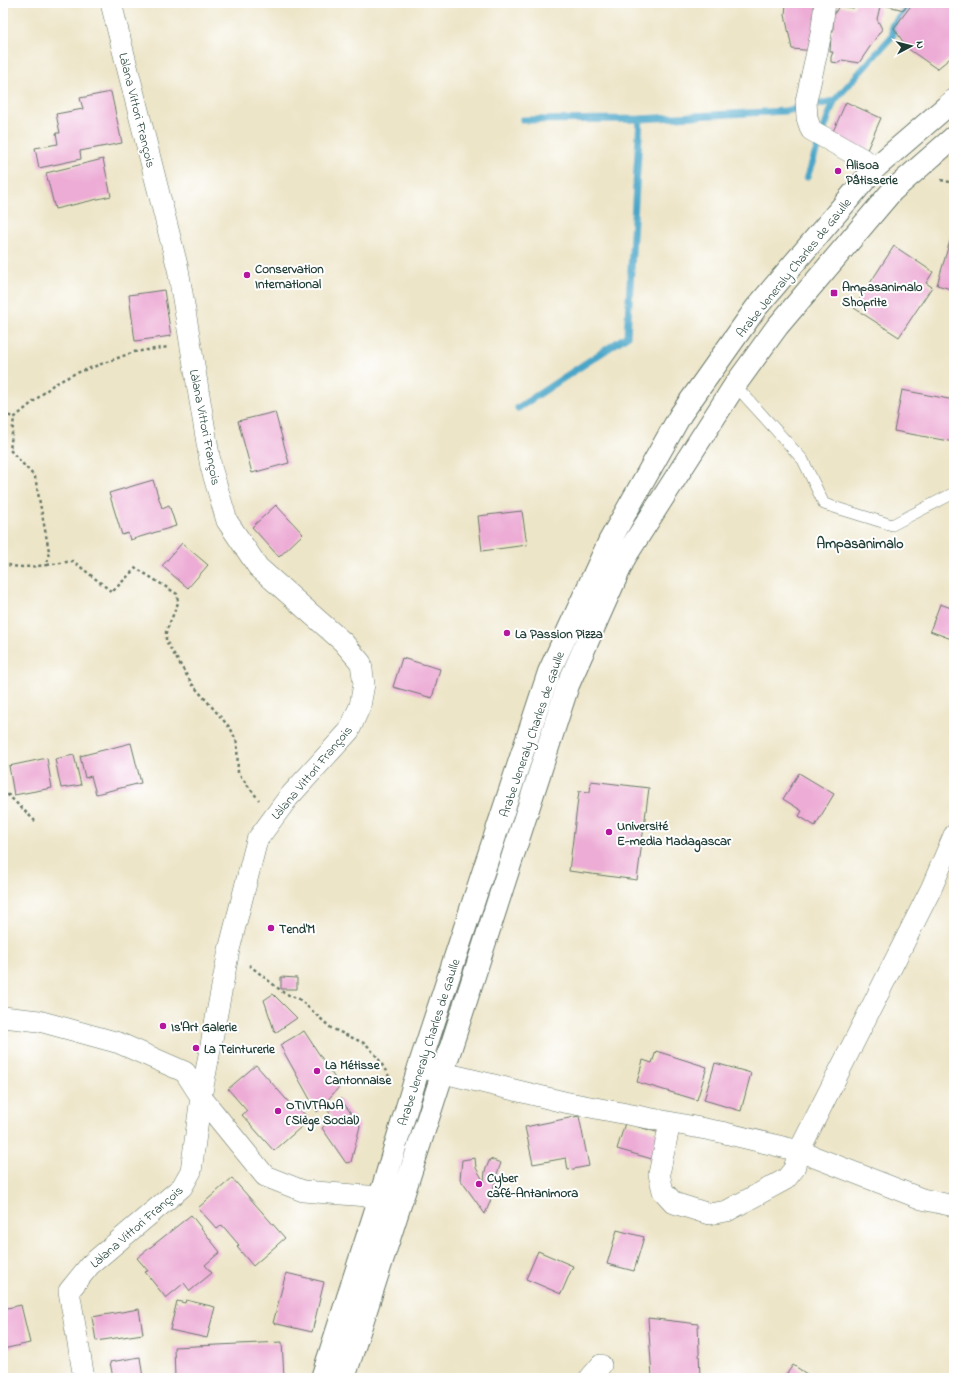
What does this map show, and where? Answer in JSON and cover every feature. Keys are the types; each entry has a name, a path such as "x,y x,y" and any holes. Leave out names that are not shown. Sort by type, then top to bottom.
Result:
{"street":[{"name":"Làlana Vittori François","path":"84,1378 69,1291 90,1265 182,1187 191,1171 201,1097 229,950 257,840 288,798 349,732 360,706 364,684 361,663 343,642 258,567 227,521 211,467 178,270 111,3"},
{"path":"825,3 808,116 833,142 877,167"},
{"name":"Arabe Jeneraly Charles de Gaulle","path":"322,1378 380,1197 419,1067 549,672 609,542 681,414 756,308 875,168 954,100"},
{"name":"Arabe Jeneraly Charles de Gaulle","path":"344,1378 568,685 625,557 735,385 777,327 892,191 954,137"},
{"path":"670,1123 659,1174 663,1191 674,1203 709,1214 727,1211 786,1179 794,1169 799,1151 931,889 954,835"},
{"path":"3,1017 39,1021 119,1043 185,1072 201,1097 265,1176 303,1191 380,1197"},
{"path":"419,1067 564,1102 721,1132 799,1151 922,1199 954,1206"}],"lane":[{"path":"735,385 804,460 824,504 892,525 954,493"}],"path":[{"path":"47,564 49,551 35,477 10,450 14,418 53,385 74,374 134,352 191,344"},
{"path":"3,413 14,418"},
{"path":"3,562 7,565 29,567 73,561 112,592 136,568 177,594 178,604 166,632 166,641 192,684 232,729 237,743 238,773 272,818"},
{"path":"3,790 35,821"},
{"path":"229,950 284,993 299,999 331,1028 366,1044 378,1058 391,1080 412,1089"}],"building":[{"path":"786,3 818,3 816,51 792,49 785,15"},
{"path":"855,3 881,3 877,19 882,29 859,63 842,60 839,63 831,62 833,52 830,52 831,34 833,31 833,16 839,6 854,8"},
{"path":"884,3 908,3 904,10 884,5"},
{"path":"913,3 954,3 954,55 937,69 907,48 894,28"},
{"path":"111,92 122,143 80,151 81,159 39,168 35,148 58,144 56,133 60,133 56,114 83,109 80,98"},
{"path":"846,102 881,118 866,152 831,136"},
{"path":"103,159 111,196 55,209 46,173"},
{"path":"954,227 954,290 937,285"},
{"path":"894,246 933,272 926,283 932,287 899,337 854,308"},
{"path":"164,290 171,336 135,341 129,295"},
{"path":"902,390 954,400 954,442 894,431"},
{"path":"275,412 289,463 252,473 238,421"},
{"path":"153,480 162,508 169,505 176,526 130,540 128,533 122,535 109,493"},
{"path":"276,505 303,534 279,557 252,527"},
{"path":"522,511 527,545 482,551 478,516"},
{"path":"182,543 208,565 188,588 162,566"},
{"path":"940,604 954,609 954,640 930,631"},
{"path":"402,658 440,669 432,698 393,687"},
{"path":"131,743 141,783 96,794 91,776 85,778 80,756"},
{"path":"74,755 81,785 61,788 55,759"},
{"path":"47,758 52,788 14,795 9,766"},
{"path":"799,773 834,794 815,826 799,816 802,811 783,799"},
{"name":"Université E-media Madagascar","path":"591,781 649,788 637,880 569,871 579,791 590,792"},
{"path":"281,977 297,978 297,989 281,989"},
{"path":"273,994 297,1018 275,1033 264,1000"},
{"path":"304,1031 340,1086 317,1112 280,1045"},
{"path":"656,1051 707,1067 697,1100 637,1082 643,1060 652,1063"},
{"path":"715,1063 751,1073 741,1111 704,1100"},
{"path":"256,1065 293,1107 296,1104 309,1120 274,1151 242,1115 247,1111 228,1089"},
{"path":"340,1098 360,1126 351,1162 346,1163 322,1128 333,1117 328,1111"},
{"path":"579,1116 589,1166 568,1170 566,1158 533,1164 525,1127"},
{"path":"625,1123 660,1133 652,1159 617,1149"},
{"name":"Cyber café-Antanimora","path":"475,1158 476,1168 484,1182 485,1171 490,1159 501,1163 485,1214 460,1179 462,1160"},
{"path":"232,1178 285,1238 253,1266 237,1247 239,1245 222,1225 217,1229 198,1208"},
{"path":"191,1215 220,1252 205,1265 212,1273 190,1291 184,1283 166,1298 145,1272 148,1271 137,1258"},
{"path":"617,1230 644,1237 634,1271 607,1264"},
{"path":"538,1251 573,1266 561,1294 526,1279"},
{"path":"286,1273 324,1282 312,1332 273,1323"},
{"path":"186,1300 215,1307 207,1338 170,1330 177,1301 185,1303"},
{"path":"21,1305 30,1343 3,1349 3,1309"},
{"path":"139,1309 143,1334 96,1341 92,1317"},
{"path":"648,1318 698,1324 700,1378 652,1378"},
{"path":"282,1342 284,1377 175,1378 174,1347"},
{"path":"140,1357 143,1378 113,1378 110,1362"},
{"path":"793,1365 813,1378 784,1378"}],"waterway":[{"path":"807,177 834,101 893,35 892,26 911,3"},
{"path":"523,120 640,119 785,111 834,101"},
{"path":"518,408 627,336 640,119"}],"place":[{"name":"Alisoa Pâtisserie","path":"838,171"},
{"name":"Conservation International","path":"247,275"},
{"name":"Ampasanimalo Shoprite","path":"834,293"},
{"name":"La Passion Pizza","path":"507,633"},
{"name":"Université E-media Madagascar","path":"609,832"},
{"name":"Tend'M","path":"271,928"},
{"name":"Is'Art Galerie","path":"163,1026"},
{"name":"La Teinturerie","path":"196,1048"},
{"name":"La Métisse Cantonnaise","path":"317,1071"},
{"name":"OTIVTANA (Siège Social)","path":"278,1111"},
{"name":"Cyber café-Antanimora","path":"479,1184"}],"district":[{"name":"Ampasanimalo","path":"860,543"}]}
